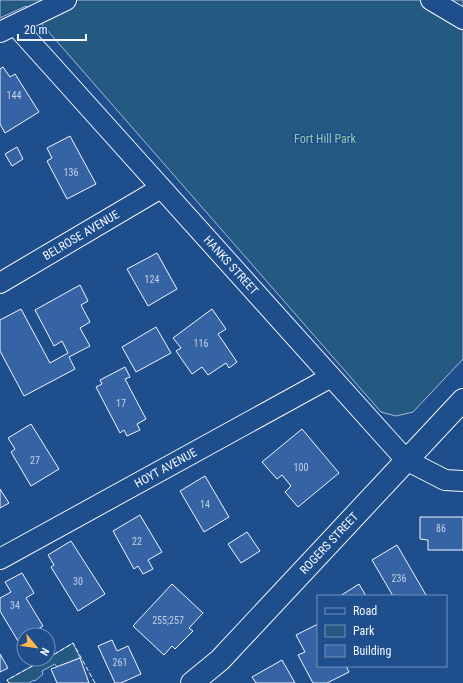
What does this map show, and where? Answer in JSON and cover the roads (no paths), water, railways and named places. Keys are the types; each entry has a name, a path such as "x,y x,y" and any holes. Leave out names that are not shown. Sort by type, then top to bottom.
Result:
{"street":[{"path":"7,28 66,0"},
{"path":"430,0 463,19"},
{"name":"HANKS STREET","path":"7,28 161,188 406,460 445,480 463,482"},
{"name":"BELROSE AVENUE","path":"0,283 161,188"},
{"name":"HOYT AVENUE","path":"0,559 331,377"},
{"name":"ROGERS STREET","path":"192,683 220,660 463,400"}],"park label":[{"name":"Fort Hill Park","path":"325,139"}]}
